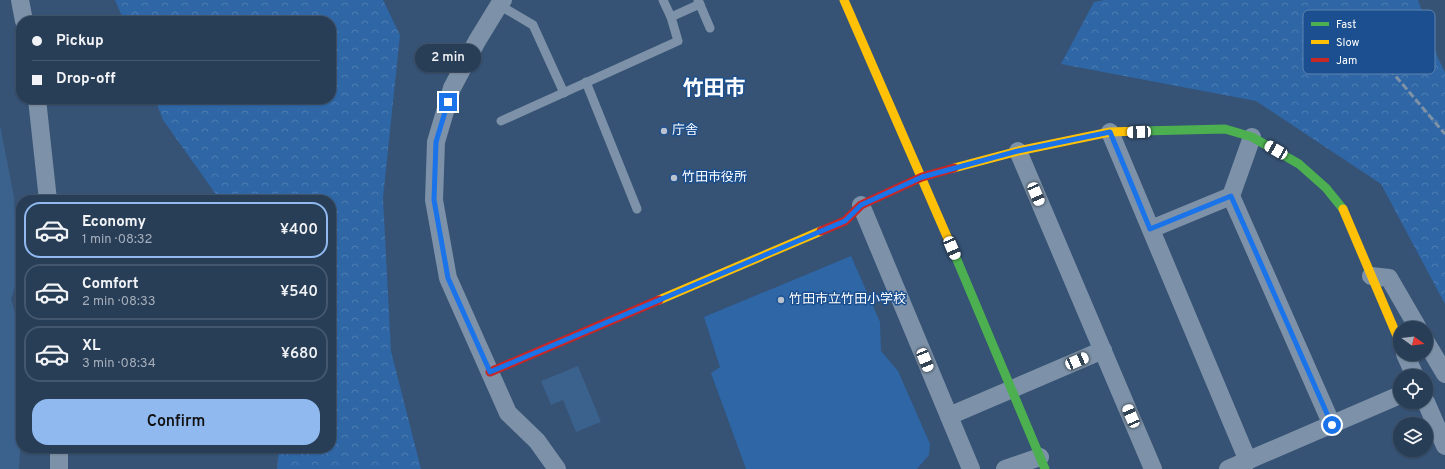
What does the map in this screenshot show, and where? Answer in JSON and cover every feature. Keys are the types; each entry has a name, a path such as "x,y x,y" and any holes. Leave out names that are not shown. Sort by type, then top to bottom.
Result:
{"street":[{"path":"20,0 23,16"},
{"path":"844,0 922,177 1043,463 1005,469"},
{"path":"501,3 477,41 452,88 436,142 434,200 448,278 508,413 537,441 557,469"},
{"path":"38,104 47,195"},
{"path":"490,372 845,221 861,205 922,177 1018,151 1110,132 1225,129 1252,137 1299,164 1326,188 1344,210 1393,326"},
{"path":"1110,132 1248,461"},
{"path":"1252,137 1231,196 1332,425"},
{"path":"1018,151 1153,469"},
{"path":"1150,229 1231,196"},
{"path":"861,205 971,469"},
{"path":"1371,276 1389,278 1414,321"},
{"path":"949,416 1103,350"},
{"path":"1433,354 1445,374"},
{"path":"1228,469 1393,399"},
{"path":"1429,409 1445,446"},
{"path":"59,453 59,469"}],"lane":[{"path":"502,121 678,41 671,17 663,0"},
{"path":"671,17 699,2 710,28"},
{"path":"501,3 533,25 564,93"},
{"path":"586,82 637,209"}],"green space":[{"path":"115,0 383,0 400,35 383,198 391,351 421,469 277,469 279,453 336,453 336,195 216,195 163,120 157,104 336,104 336,16 122,16"},
{"path":"1104,0 1418,0 1421,10 1303,10 1303,74 1435,74 1435,49 1445,72 1445,304 1381,184 1256,101 1061,64 1094,2"},
{"path":"851,256 880,322 881,351 898,371 930,444 929,455 917,469 746,469 711,373 720,367 704,317"}],"shaded area":[{"path":"0,125 14,197 16,284 11,299 16,316 16,453 20,453 19,469 0,469"},
{"path":"578,366 601,422 576,432 563,400 551,405 541,381"}],"railway":[{"path":"1394,74 1445,134"}],"traffic: fast":[{"path":"1141,131 1225,129 1252,137 1299,164 1326,188 1343,209"},
{"path":"952,248 1045,469"}],"traffic: slow":[{"path":"844,0 952,248"},
{"path":"954,168 1018,151 1110,132 1141,131"},
{"path":"1343,209 1393,327"},
{"path":"659,300 821,231"}],"traffic: jam":[{"path":"821,231 845,221 861,205 922,177 954,168"},
{"path":"490,372 659,300"}],"place":[{"name":"庁舎","path":"664,131"},
{"name":"竹田市役所","path":"674,178"},
{"name":"竹田市立竹田小学校","path":"781,300"}],"district":[{"name":"竹田市","path":"714,89"}],"route":[{"path":"448,102 436,142 434,200 448,278 490,372 845,221 861,205 922,177 1018,151 1110,132 1150,229 1231,196 1332,425"}]}
